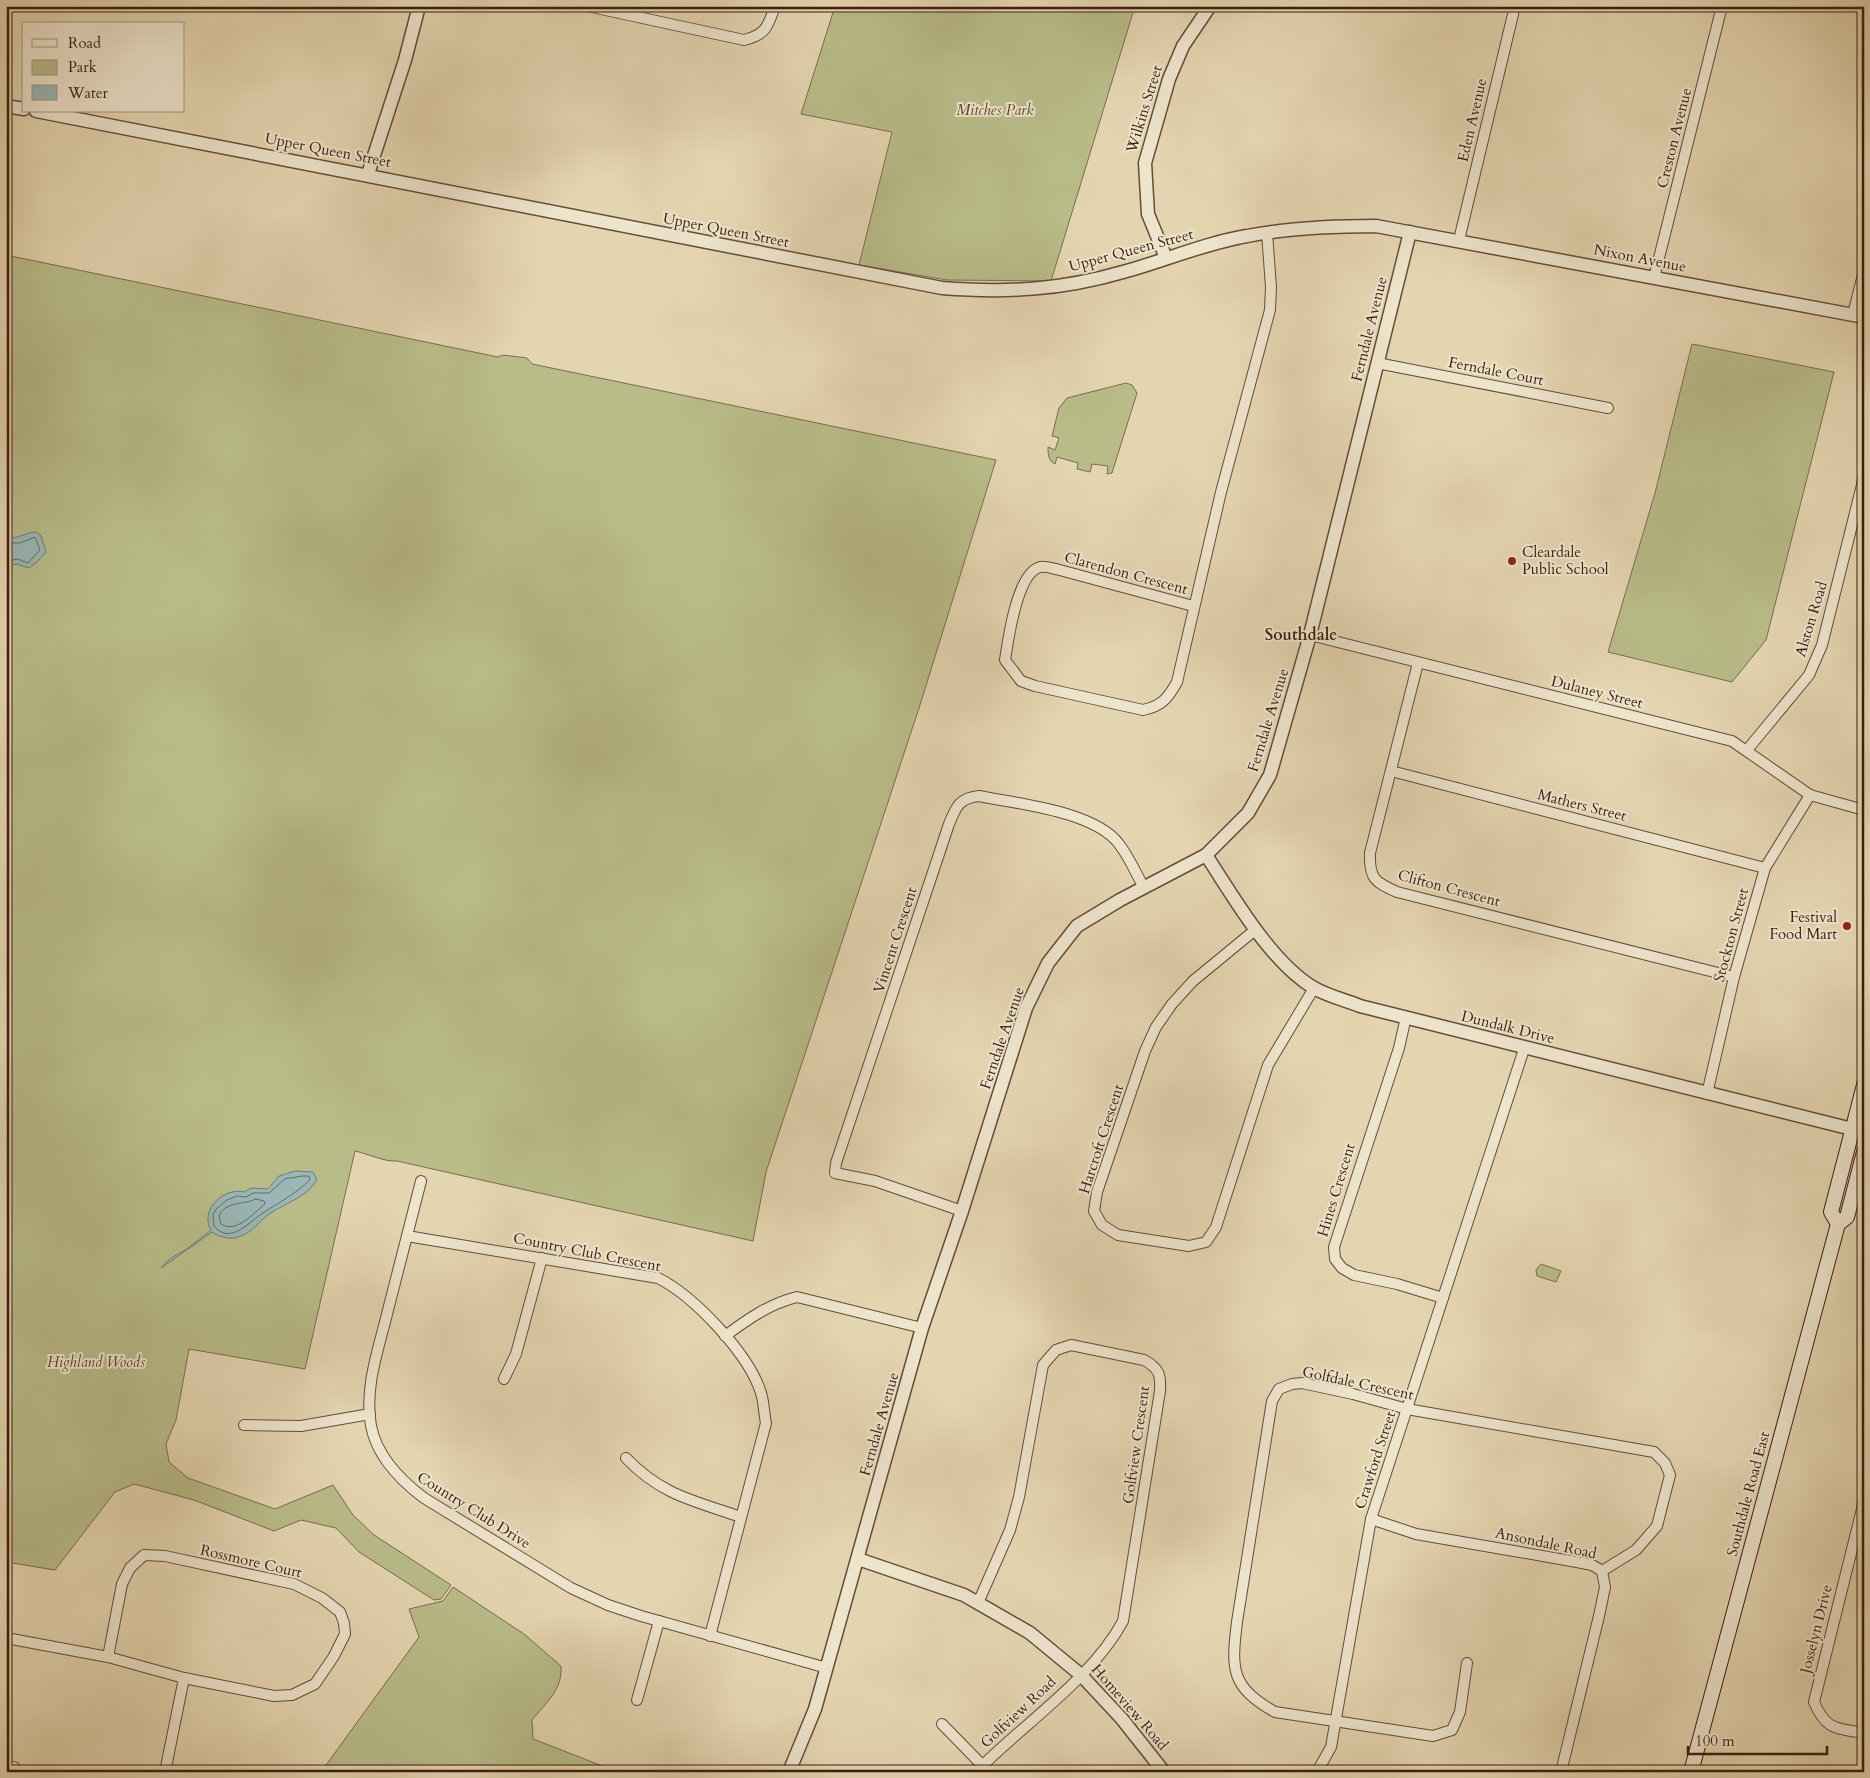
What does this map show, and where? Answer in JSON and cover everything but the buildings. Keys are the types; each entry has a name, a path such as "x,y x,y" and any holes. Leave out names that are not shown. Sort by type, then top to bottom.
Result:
{"main road":[{"name":"Southdale Road East","path":"1838,1224 1831,1212 1860,1131 1864,1085"},
{"name":"Southdale Road East","path":"1691,1772 1838,1224 1847,1217 1864,1152"}],"street":[{"path":"368,174 405,60 419,6"},
{"path":"587,6 744,40 756,38 765,30 775,6"},
{"name":"Wilkins Street","path":"1166,258 1148,214 1144,163 1169,79 1182,46 1210,6"},
{"name":"Eden Avenue","path":"1459,240 1515,6"},
{"name":"Creston Avenue","path":"1654,278 1722,6"},
{"path":"6,106 22,109"},
{"name":"Upper Queen Street","path":"41,112 368,174 942,288 991,292 1039,290 1122,273 1166,258 1246,236 1267,233 1339,226 1376,226 1410,232"},
{"name":"Nixon Avenue","path":"1410,232 1858,316"},
{"name":"Ferndale Avenue","path":"789,1772 815,1709 922,1328 962,1211 1026,1008 1048,963 1077,926 1206,855 1248,813 1270,775 1310,635 1410,232"},
{"name":"Clarendon Crescent","path":"1193,606 1056,569 1040,567 1028,575 1020,590 1005,660 1021,681 1035,686 1143,710 1157,707 1169,697 1177,682 1193,606 1270,310 1271,287 1267,233"},
{"path":"1858,316 1864,271"},
{"name":"Ferndale Court","path":"1377,363 1608,408"},
{"name":"Alston Road","path":"1747,750 1809,675 1822,645 1864,477"},
{"name":"Dulaney Street","path":"1310,635 1732,742 1747,750 1810,795 1864,810"},
{"name":"Clifton Crescent","path":"1418,663 1370,853 1369,871 1379,883 1397,892 1734,977"},
{"name":"Mathers Street","path":"1391,771 1765,868"},
{"name":"Stockton Street","path":"1707,1094 1734,977 1765,868 1810,795"},
{"name":"Vincent Crescent","path":"962,1211 875,1182 835,1173 836,1163 958,802 967,797 979,796 1086,819 1103,829 1118,843 1144,888"},
{"name":"Dundalk Drive","path":"1206,855 1256,930 1286,964 1314,988 1360,1006 1524,1049 1860,1131"},
{"name":"Harcroft Crescent","path":"1256,930 1193,981 1172,1004 1156,1026 1145,1052 1097,1192 1094,1211 1102,1225 1118,1235 1189,1246 1206,1242 1216,1227 1268,1065 1314,988"},
{"name":"Hines Crescent","path":"1406,1017 1399,1048 1351,1188 1334,1247 1335,1259 1342,1268 1354,1275 1397,1284 1443,1298"},
{"name":"Crawford Street","path":"1317,1772 1330,1747 1371,1519 1524,1049"},
{"name":"Country Club Drive","path":"421,1181 368,1397 371,1428 386,1460 403,1482 424,1498 571,1588 608,1605 710,1636 827,1668"},
{"name":"Country Club Crescent","path":"407,1236 658,1278 674,1286 695,1305 725,1336 749,1367 762,1393 766,1423 710,1636"},
{"path":"504,1379 516,1354 542,1258"},
{"path":"725,1336 757,1313 778,1302 797,1297 922,1328"},
{"name":"Golfview Crescent","path":"978,1603 1010,1530 1019,1497 1043,1365 1056,1350 1071,1345 1144,1360 1155,1366 1161,1376 1160,1391 1124,1621 1112,1643 1080,1675"},
{"name":"Golfdale Crescent","path":"1467,1663 1460,1712 1452,1730 1433,1736 1275,1712 1254,1700 1238,1680 1233,1656 1272,1400 1279,1389 1292,1384 1302,1383 1407,1409 1654,1452 1665,1464 1670,1475 1657,1526 1636,1550 1602,1571"},
{"path":"244,1425 301,1426 370,1414"},
{"path":"626,1458 640,1473 671,1493 742,1517"},
{"name":"Josselyn Drive","path":"1864,1501 1814,1702 1822,1719 1834,1728 1864,1733"},
{"name":"Ansondale Road","path":"1371,1519 1416,1534 1577,1562 1592,1565 1602,1571 1605,1587 1561,1772"},
{"name":"Rossmore Court","path":"6,1638 108,1658 184,1678 284,1697 304,1691 315,1684 334,1656 345,1634 344,1623 340,1612 322,1598 294,1584 165,1556 144,1555 130,1568 122,1584 108,1658"},
{"name":"Homeview Road","path":"858,1558 964,1595 1030,1633 1080,1675 1122,1719 1164,1772"},
{"path":"637,1700 659,1621"},
{"name":"Golfview Road","path":"979,1769 1080,1675"},
{"path":"165,1772 184,1678"},
{"path":"942,1724 979,1769"}],"green space":[{"name":"Mitches Park","path":"835,6 1135,6 1051,281 947,280 859,265 892,132 801,114"},
{"name":"Highland Woods","path":"6,255 498,357 503,355 527,358 532,364 996,460 920,705 766,1172 753,1241 387,1160 355,1151 305,1369 189,1349 176,1420 166,1444 169,1462 188,1478 275,1509 333,1485 353,1515 374,1535 451,1585 441,1599 434,1600 359,1552 336,1528 301,1520 274,1531 194,1500 134,1484 115,1492 55,1570 6,1562"},
{"path":"1692,344 1834,372 1766,640 1732,682 1608,652 1655,493"},
{"path":"1126,383 1132,385 1137,393 1112,473 1107,474 1108,466 1092,464 1090,472 1077,469 1078,463 1057,457 1055,464 1053,463 1049,457 1048,447 1055,450 1059,438 1052,436 1059,408 1067,398"},
{"path":"1541,1264 1561,1271 1556,1282 1537,1276 1536,1270"},
{"path":"453,1587 524,1634 561,1666 561,1674 556,1689 548,1702 532,1720 533,1739 618,1772 321,1772 419,1637 409,1609 443,1601"}],"water":[{"path":"37,532 41,536 46,552 37,562 29,568 17,564 6,566 6,538"},
{"path":"295,1171 313,1172 317,1180 306,1192 276,1209 246,1234 235,1238 228,1238 221,1237 212,1232 161,1268 170,1259 211,1230 208,1215 211,1208 222,1197 236,1191 244,1192 251,1188 268,1189 279,1176"}],"place":[{"name":"Cleardale Public School","path":"1512,561"},
{"name":"Festival Food Mart","path":"1847,926"}],"district":[{"name":"Southdale","path":"1301,634"}]}
